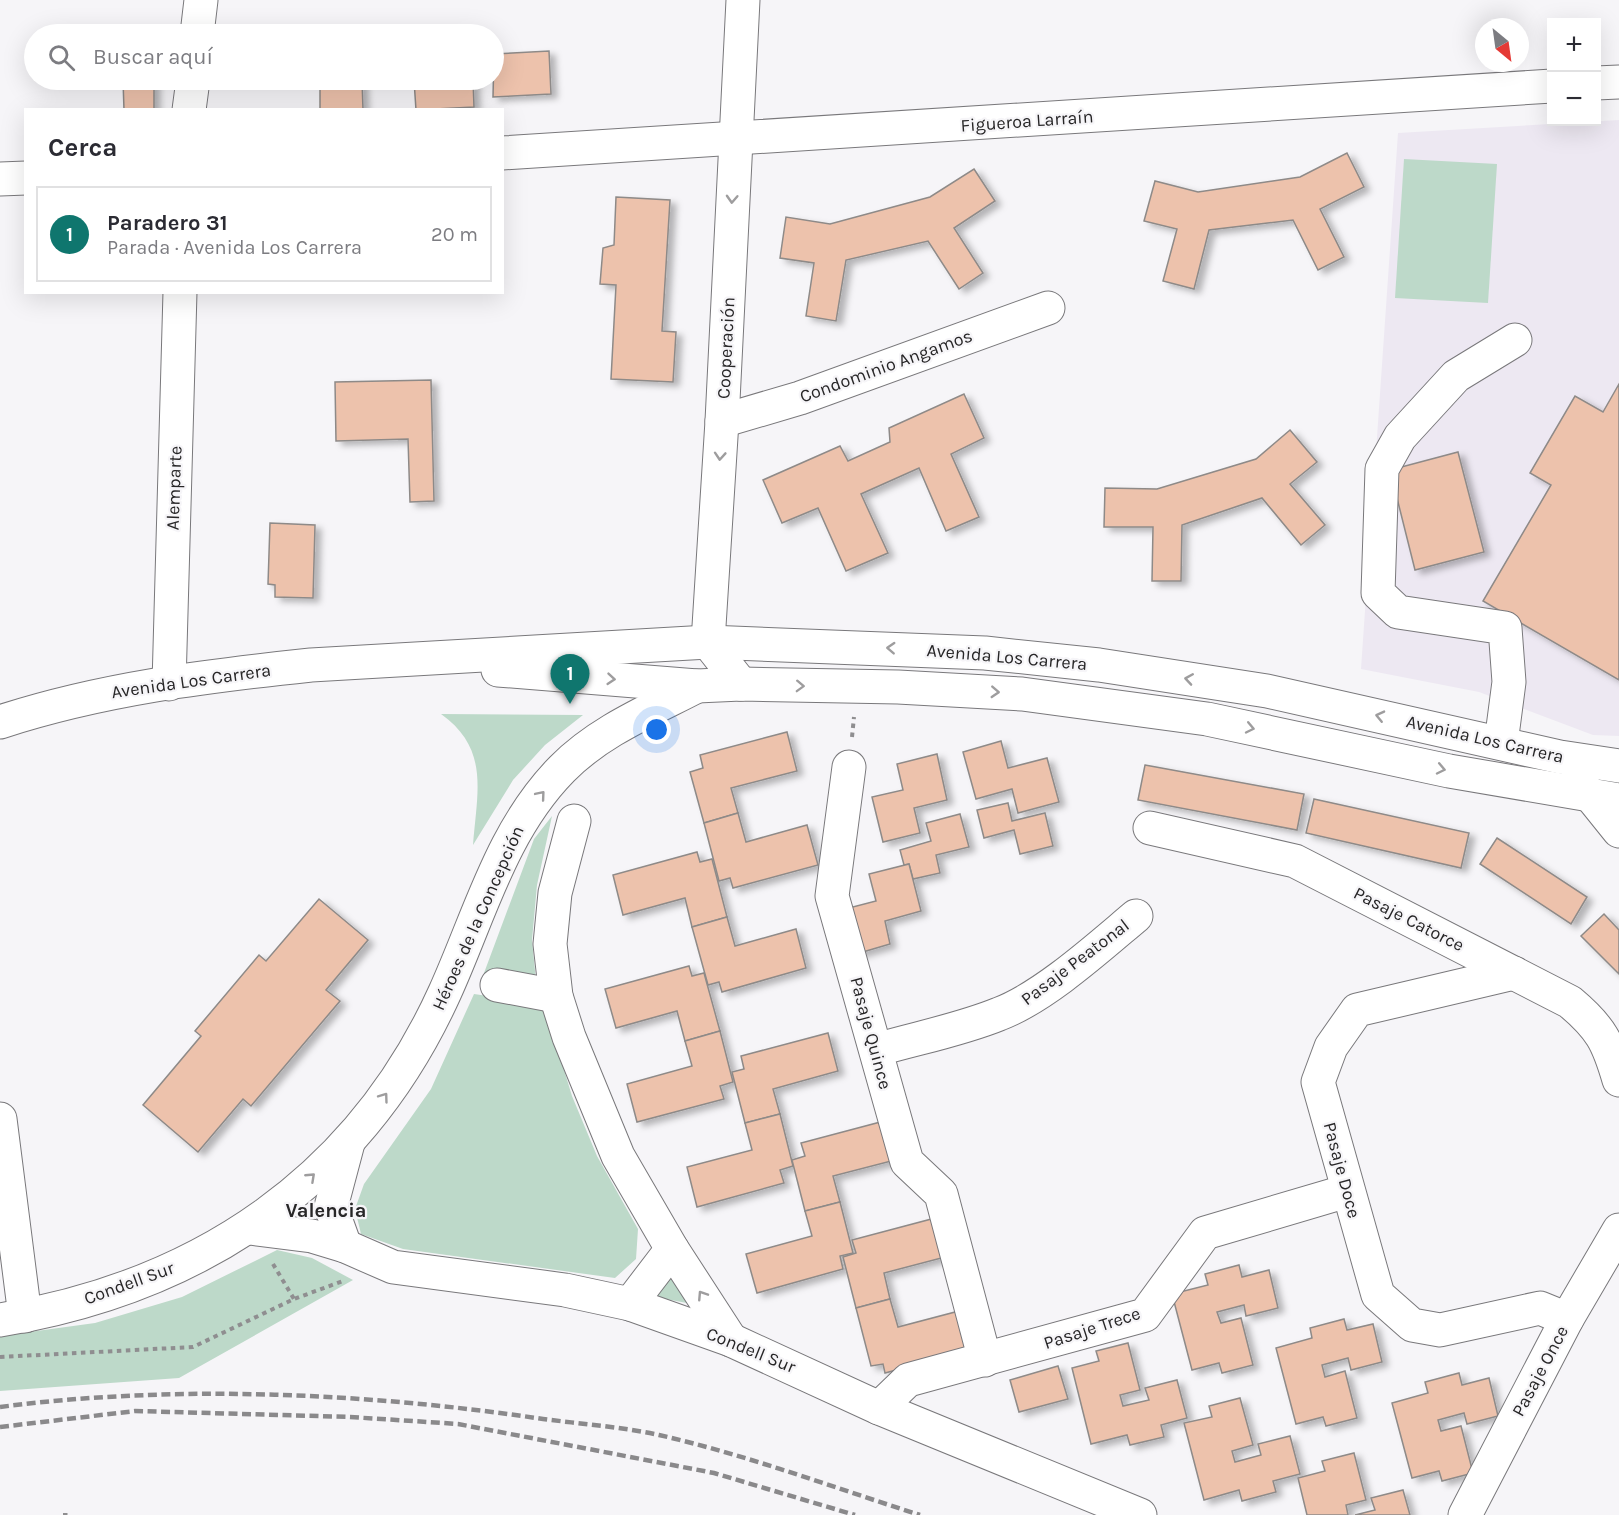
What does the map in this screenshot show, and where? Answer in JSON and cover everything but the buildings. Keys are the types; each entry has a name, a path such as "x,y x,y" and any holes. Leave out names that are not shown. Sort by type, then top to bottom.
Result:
{"street":[{"path":"198,24 201,0"},
{"name":"Cooperación","path":"708,642 722,421 743,0"},
{"path":"1601,83 1619,82"},
{"name":"Figueroa Larraín","path":"504,153 735,140 1547,86"},
{"path":"189,108 191,90"},
{"path":"0,179 24,178"},
{"name":"Alemparte","path":"169,684 180,294"},
{"name":"Condominio Angamos","path":"722,421 800,398 1048,308"},
{"path":"1501,744 1509,682 1505,628 1398,612 1378,593 1377,574 1382,469 1400,437 1456,376 1515,340"},
{"path":"708,642 741,684"},
{"name":"Avenida Los Carrera","path":"0,722 96,695 257,670 386,660 708,642 919,649 1099,665 1267,691 1560,758 1619,766"},
{"name":"Avenida Los Carrera","path":"386,660 697,686 741,684 1022,694 1207,719 1449,771 1605,798"},
{"name":"Héroes de la Concepción","path":"348,1143 386,1094 430,1025 496,867 523,817 563,769 601,738 697,686"},
{"path":"1560,758 1605,798 1619,831"},
{"name":"Pasaje Quince","path":"849,767 832,896 907,1162 941,1194 985,1360"},
{"path":"574,821 555,893 550,945 556,996 569,1036 618,1156 672,1249 731,1340"},
{"name":"Pasaje Catorce","path":"1150,828 1295,861 1570,1002 1593,1021 1608,1045 1619,1080"},
{"name":"Pasaje Peatonal","path":"876,1050 999,1015 1025,1002 1136,916"},
{"name":"Pasaje Doce","path":"1514,973 1357,1010 1330,1047 1318,1082 1378,1295 1412,1325 1440,1330 1540,1308 1567,1319"},
{"path":"497,985 556,996"},
{"path":"0,1119 13,1318"},
{"path":"345,1246 331,1207 348,1143"},
{"name":"Condell Sur","path":"13,1318 149,1280 250,1228 287,1200 348,1143"},
{"name":"Pasaje Trece","path":"879,1408 908,1380 1145,1315 1204,1233 1347,1191"},
{"name":"Condell Sur","path":"250,1228 312,1236 345,1246 393,1267 565,1290 630,1304 731,1340 879,1408 1140,1515"},
{"name":"Pasaje Once","path":"1465,1515 1567,1319 1619,1230"},
{"path":"630,1304 672,1249"}],"path":[{"path":"849,767 855,687"},
{"path":"0,1358 193,1347 320,1288 393,1267"},
{"path":"63,1515 72,1515"}],"shaded area":[{"path":"1619,120 1619,736 1593,735 1479,692 1361,669 1398,133 1547,124 1601,126 1601,121"}],"green space":[{"path":"1404,159 1497,164 1488,303 1395,298"},
{"path":"441,714 583,715 545,745 513,780 473,845 478,789 474,757 457,728"},
{"path":"552,816 537,885 532,940 536,981 484,973 534,839"},
{"path":"474,994 544,1004 572,1096 597,1156 638,1229 636,1259 615,1278 403,1249 361,1234 355,1209 364,1184 431,1089"},
{"path":"277,1250 312,1258 353,1280 179,1378 0,1391 0,1336 95,1323 182,1297"},
{"path":"670,1270 692,1304 650,1296"}],"railway":[{"path":"0,1407 66,1400 203,1394 341,1398 477,1410 659,1435 758,1462 920,1515"},
{"path":"0,1427 135,1411 350,1417 458,1424 714,1473 855,1515"}],"place":[{"name":"Paradero 31","path":"570,704"}],"district":[{"name":"Valencia","path":"326,1210"}]}
